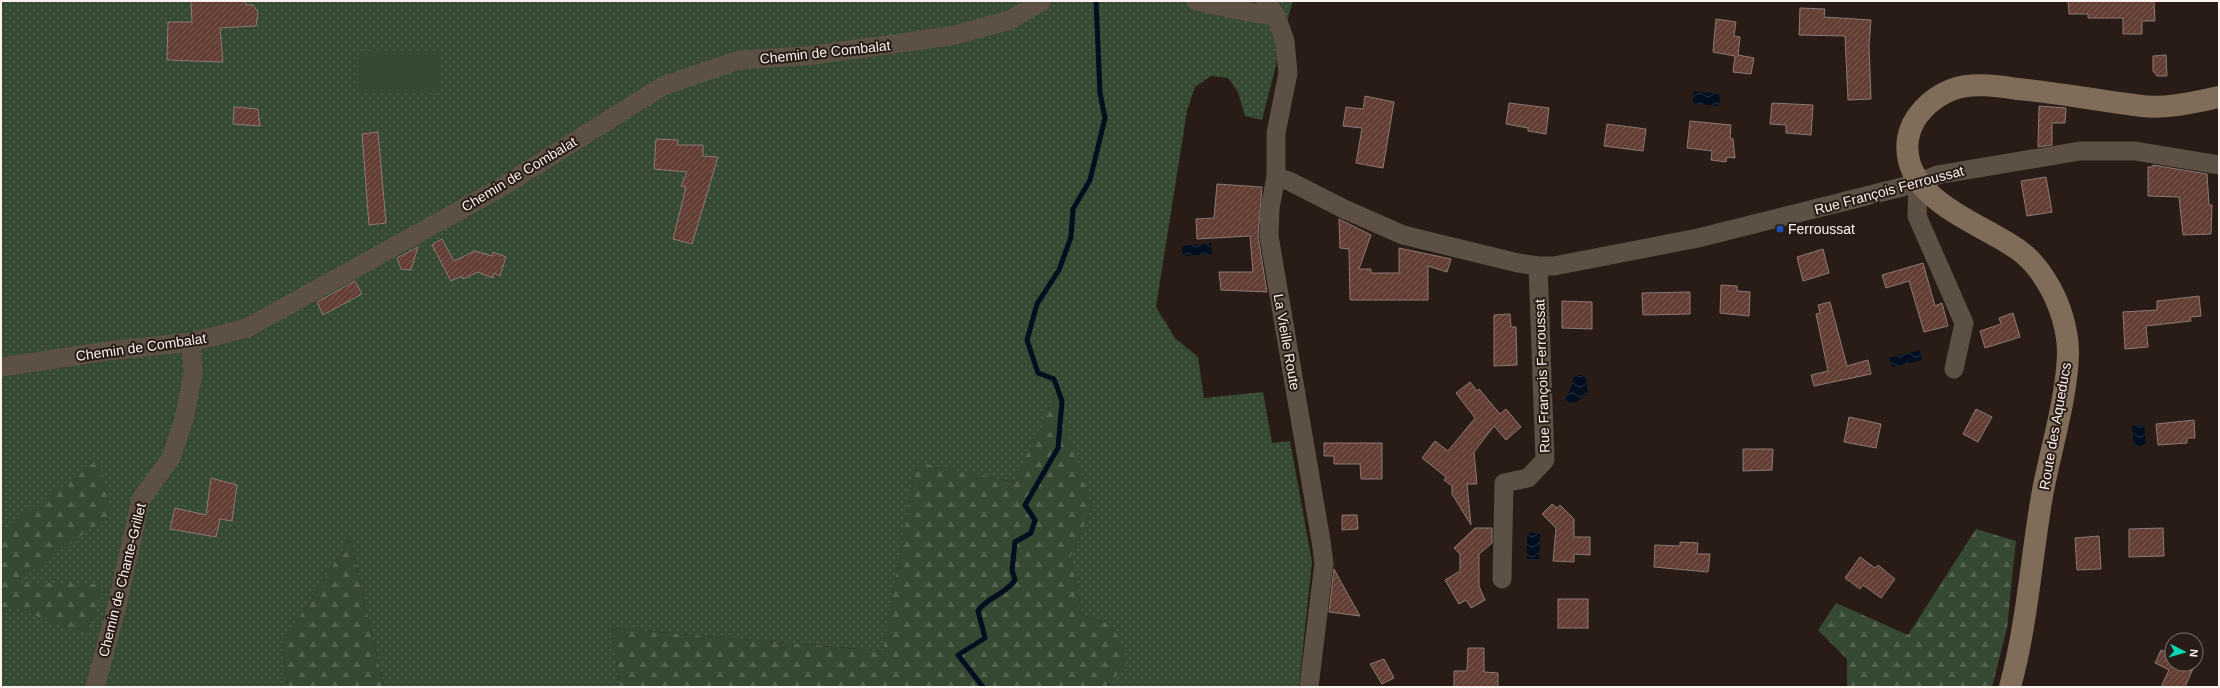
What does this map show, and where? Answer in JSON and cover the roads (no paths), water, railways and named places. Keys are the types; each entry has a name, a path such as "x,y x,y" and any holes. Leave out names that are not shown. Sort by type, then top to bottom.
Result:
{"main road":[{"path":"1918,183 1910,163 1908,140 1916,118 1931,101 1952,89 1984,85 2058,93 2145,106 2192,103 2219,97"},
{"name":"Route des Aqueducs","path":"1918,183 1934,199 2023,253 2037,267 2049,285 2064,325 2068,353 2063,392 2042,496 2022,630 2010,687"}],"street":[{"name":"Chemin de Combalat","path":"1,367 108,351 191,342 247,328 500,188 663,86 739,60 806,56 951,36 1010,20 1042,1"},
{"path":"1196,1 1253,14 1271,8"},
{"name":"La Vieille Route","path":"1271,8 1285,41 1288,73 1276,133 1276,177 1270,208 1269,236 1324,563 1309,687"},
{"name":"Rue François Ferroussat","path":"1276,177 1289,181 1344,209 1403,235 1538,266 1554,266 1698,238 1918,183 1937,175 1964,169 2080,151 2135,151 2219,165"},
{"path":"1918,183 1916,216 1964,323 1954,369"},
{"name":"Rue François Ferroussat","path":"1502,579 1504,483 1528,478 1545,460 1538,266"},
{"name":"Chemin de Chante-Grillet","path":"95,687 116,610 141,499 171,458 184,419 193,374 191,342"}],"water":[{"path":"1694,91 1719,94 1720,101 1718,106 1693,103"},
{"path":"1211,243 1212,254 1183,256 1182,246"},
{"path":"1920,350 1922,360 1892,367 1889,358"},
{"path":"1580,374 1586,378 1588,393 1574,404 1565,400 1572,385 1573,378"},
{"path":"2144,425 2146,445 2134,446 2132,426"},
{"path":"1531,532 1540,534 1539,559 1527,559 1527,534 1530,534"}],"waterway":[{"path":"983,687 958,655 985,638 978,611 986,602 1006,589 1015,580 1012,570 1015,542 1031,533 1035,520 1025,505 1058,448 1062,401 1054,379 1038,373 1027,340 1037,304 1059,270 1071,237 1073,209 1090,180 1105,118 1100,93 1096,1"}],"place":[{"name":"Ferroussat","path":"1780,229"}]}
